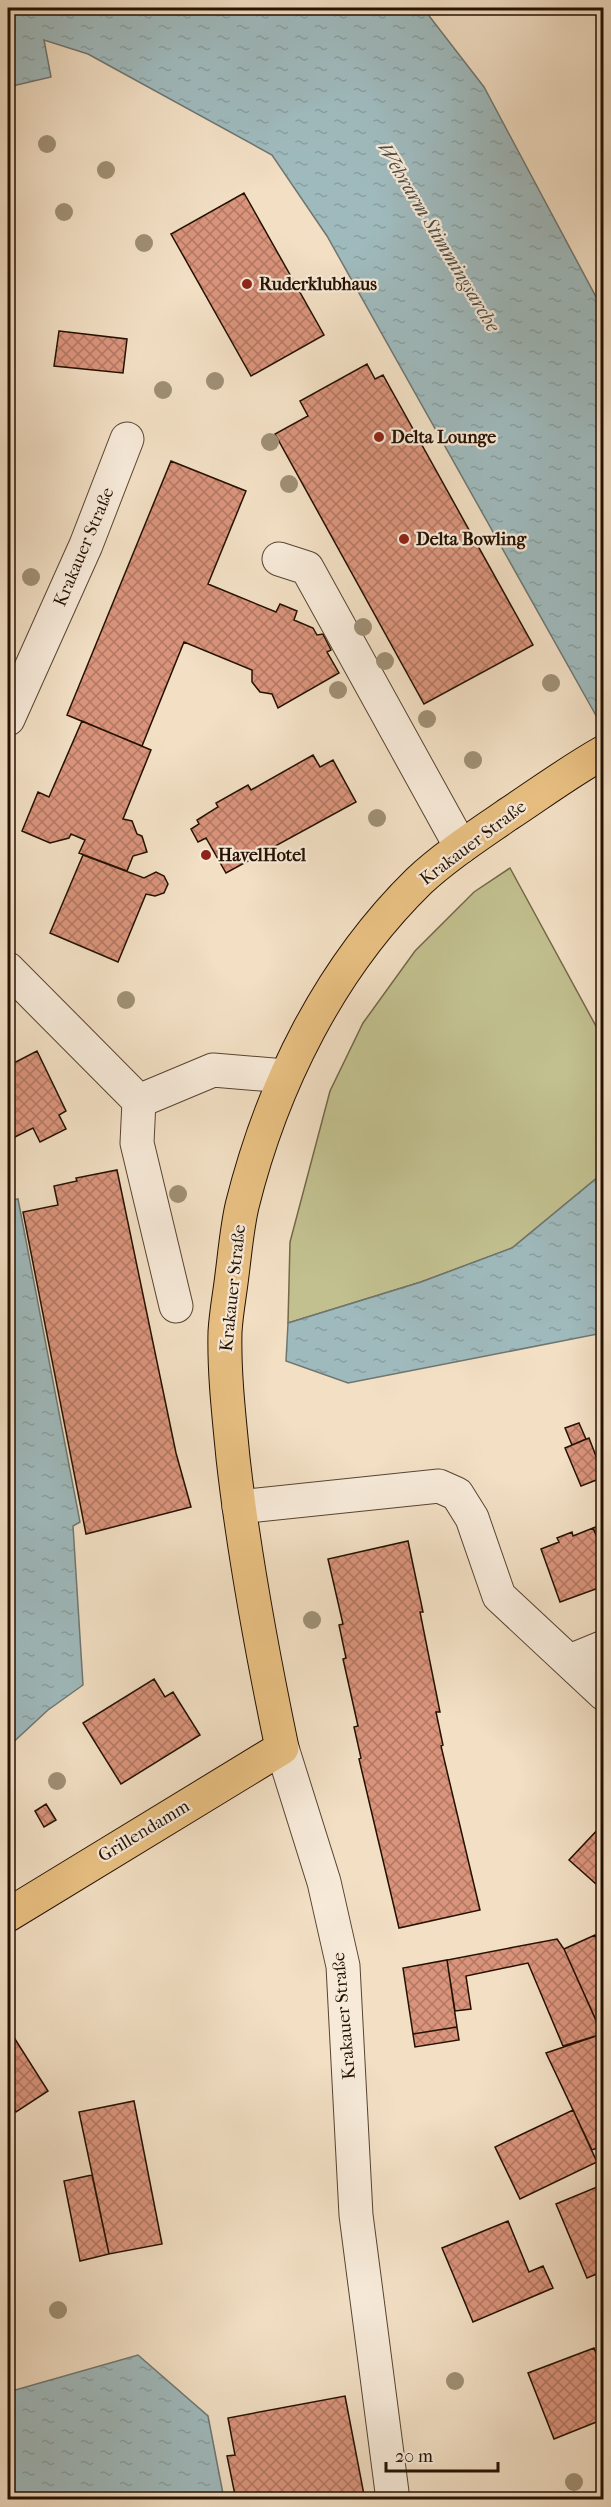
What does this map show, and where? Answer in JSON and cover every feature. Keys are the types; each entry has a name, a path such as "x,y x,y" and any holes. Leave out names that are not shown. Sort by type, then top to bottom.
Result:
{"main road":[{"name":"Krakauer Straße","path":"282,1748 253,1609 225,1384 225,1329 242,1208 285,1076 328,995 375,928 421,880 461,847 591,759"},
{"name":"Grillendamm","path":"8,1915 282,1748"}],"street":[{"name":"Krakauer Straße","path":"8,719 86,545 127,439"},
{"path":"279,559 307,568 461,847"},
{"path":"8,969 139,1101 137,1143 176,1306"},
{"path":"139,1101 213,1070 285,1076"},
{"path":"239,1507 440,1486 457,1494 472,1518 499,1596 570,1661 603,1695"},
{"path":"570,1661 603,1647"},
{"name":"Krakauer Straße","path":"282,1748 324,1882 343,1966 356,2215 393,2499"}],"shaded area":[{"path":"510,868 603,1039 603,1168 598,1177 512,1248 421,1282 288,1323 290,1242 330,1091 363,1023 415,951 474,892"}],"water":[{"name":"Wehrarm Stimmingsarche","path":"8,8 423,8 484,87 603,310 603,728 327,236 272,155 88,54 44,40 51,77 8,87"},
{"path":"603,1168 603,1333 348,1383 286,1361 288,1323 421,1282 512,1248 598,1177"},
{"path":"18,1199 80,1522 73,1526 83,1685 48,1710 8,1747 8,1201"},
{"path":"138,2355 208,2416 224,2499 8,2499 8,2392"}],"building":[{"name":"Ruderklubhaus","path":"244,193 324,335 251,376 171,234"},
{"path":"59,331 127,339 123,373 54,366"},
{"name":"Delta Bowling","path":"367,364 375,379 383,375 533,645 424,704 275,434 308,416 300,401"},
{"path":"171,461 246,491 208,584 276,612 280,604 297,611 294,620 313,628 317,635 323,634 331,650 327,652 339,673 278,708 272,694 260,692 252,682 252,670 184,642 142,746 67,715"},
{"path":"82,721 151,750 123,819 132,821 137,834 142,836 147,852 133,856 127,871 79,853 85,840 71,834 69,838 50,843 22,831 38,792 49,797"},
{"path":"313,755 320,767 333,760 356,802 226,873 206,838 198,842 191,829 199,824 197,820 218,807 216,803 248,785 251,790"},
{"path":"83,855 144,878 156,872 164,876 168,884 164,893 155,896 146,894 118,962 50,933"},
{"path":"37,1051 66,1111 59,1115 66,1129 40,1142 33,1128 11,1139 8,1132 8,1066"},
{"path":"117,1170 176,1453 191,1507 86,1534 23,1212 58,1205 54,1186 77,1181 76,1178"},
{"path":"579,1423 586,1439 572,1445 565,1428"},
{"path":"589,1438 604,1477 581,1486 565,1448"},
{"path":"604,1524 604,1554 593,1528"},
{"path":"593,1528 604,1554 604,1586 560,1602 541,1549 559,1542 557,1538 572,1532 573,1536"},
{"path":"408,1541 440,1712 436,1712 443,1745 441,1746 480,1910 399,1928 359,1759 361,1758 354,1727 358,1726 343,1659 346,1658 339,1625 343,1624 328,1559"},
{"path":"154,1679 165,1697 173,1692 200,1735 121,1784 83,1723"},
{"path":"46,1804 56,1820 44,1827 35,1811"},
{"path":"604,1823 604,1891 569,1860"},
{"path":"595,1935 604,1954 604,2038 564,1949"},
{"path":"557,1939 564,1949 602,2034 563,2046 528,1963 466,1976 471,2009 455,2011 447,1960"},
{"path":"447,1960 457,2027 413,2034 403,1968"},
{"path":"457,2027 459,2040 415,2047 413,2034"},
{"path":"8,2028 48,2091 16,2112 8,2099"},
{"path":"602,2034 604,2145 592,2150 546,2053"},
{"path":"134,2101 162,2244 109,2254 79,2112"},
{"path":"573,2110 597,2162 520,2199 495,2147"},
{"path":"92,2175 109,2254 80,2261 64,2181"},
{"path":"604,2184 604,2271 587,2278 556,2204"},
{"path":"508,2221 529,2272 543,2266 553,2288 473,2322 442,2248"},
{"path":"594,2348 604,2373 604,2419 554,2439 528,2373"},
{"path":"345,2396 365,2500 236,2500 227,2456 235,2455 228,2418"}],"place":[{"name":"Ruderklubhaus","path":"247,284"},
{"name":"Delta Lounge","path":"379,437"},
{"name":"Delta Bowling","path":"404,539"},
{"name":"HavelHotel","path":"206,855"}]}
